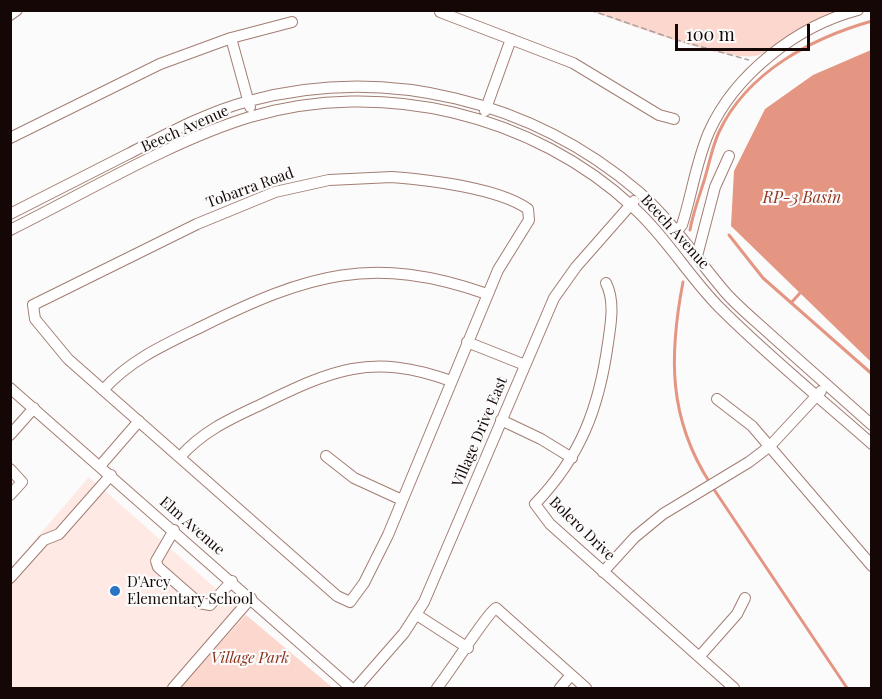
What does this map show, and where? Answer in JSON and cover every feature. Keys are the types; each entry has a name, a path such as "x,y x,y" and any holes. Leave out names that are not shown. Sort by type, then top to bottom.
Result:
{"street":[{"path":"10,15 17,10"},
{"path":"677,231 682,225 694,180 715,121 733,93 761,63 788,43 858,10"},
{"path":"440,12 573,63 659,115 674,119"},
{"path":"10,138 160,64 231,38 292,22"},
{"path":"231,38 252,117"},
{"path":"481,119 511,39"},
{"name":"Beech Avenue","path":"10,214 168,134 249,101 326,88 368,87 412,89 487,106 545,129 605,164 641,194 677,231 725,292 872,425"},
{"name":"Beech Avenue","path":"10,231 177,147 252,117 316,104 362,102 412,104 481,119 553,150 595,176 631,205 657,230 718,306 872,444"},
{"path":"697,256 715,187 729,156"},
{"name":"Tobarra Road","path":"104,390 68,359 48,337 35,319 33,306 216,215 289,188 354,178 412,179 464,188 517,203 528,209 528,223 505,258 487,294"},
{"name":"Village Drive East","path":"356,688 417,615 436,576 544,318 561,288 641,194"},
{"path":"352,272 396,272 427,276 487,294 402,500 372,567 350,602 337,596 104,390 128,364 261,298 303,282 352,272"},
{"name":"Bolero Drive","path":"606,284 612,298 604,371 590,421 572,458 556,482 536,504 550,524 734,688"},
{"path":"467,342 525,365"},
{"path":"180,457 199,437 214,427 309,381 335,372 368,366 397,367 451,381"},
{"path":"603,572 648,526 770,446 827,385"},
{"name":"Elm Avenue","path":"10,388 351,688"},
{"path":"717,399 744,418 770,446 872,566"},
{"path":"10,435 34,408"},
{"path":"501,420 541,439 572,458"},
{"path":"100,466 139,421"},
{"path":"327,456 354,478 402,500"},
{"path":"10,469 22,482 10,495"},
{"path":"10,578 44,540 59,534 111,476"},
{"path":"174,530 156,561 158,567 199,603 210,605 232,581"},
{"path":"699,657 737,614 745,597"},
{"path":"173,688 251,598"},
{"path":"437,688 468,648 487,616 496,608 586,688"},
{"path":"417,615 468,648"},
{"path":"560,688 571,675"}],"path":[{"path":"590,10 677,40 761,63"}],"shaded area":[{"name":"D'Arcy Elementary School","path":"89,477 246,615 179,688 11,688 11,568"}],"green space":[{"path":"590,11 845,11 770,51 745,56 701,48"},
{"name":"Village Park","path":"246,615 333,688 179,688"}],"water":[{"name":"RP-3 Basin","path":"872,50 871,362 731,226 734,171 765,109 813,75"}],"waterway":[{"path":"690,230 719,132 731,111 746,92 783,60 827,37 872,21"},
{"path":"729,235 763,278 872,374"},
{"path":"683,282 675,335 674,361 679,410 696,459 710,483"},
{"path":"791,303 800,293"},
{"path":"713,488 847,688"}],"place":[{"name":"D'Arcy Elementary School","path":"115,591"}]}
